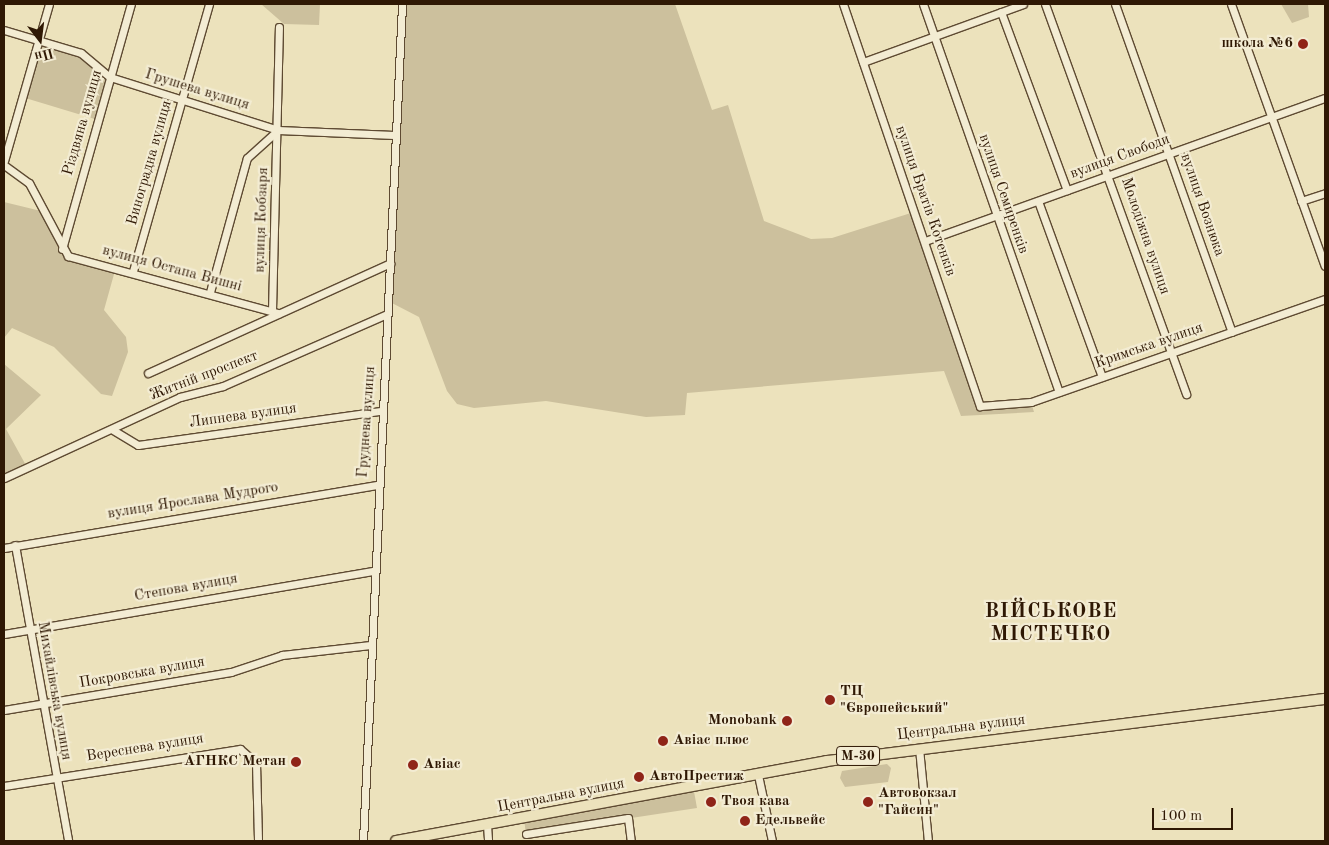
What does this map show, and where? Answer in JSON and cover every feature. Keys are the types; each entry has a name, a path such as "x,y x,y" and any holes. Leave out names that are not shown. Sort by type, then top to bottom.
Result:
{"highway":[{"name":"Центральна вулиця","path":"396,841 758,775 919,748 1325,699"}],"street":[{"path":"4,161 49,4"},
{"name":"Різдвяна вулиця","path":"62,249 131,4"},
{"name":"Виноградна вулиця","path":"133,271 208,4"},
{"name":"Груднева вулиця","path":"362,841 376,485 390,263 394,135 402,4"},
{"name":"вулиця Братів Котенків","path":"843,4 980,406"},
{"name":"вулиця Семиренків","path":"923,4 1059,392"},
{"path":"863,62 1023,4"},
{"name":"Молодіжна вулиця","path":"1045,4 1109,175 1186,394"},
{"name":"вулиця Вознюка","path":"1115,4 1232,332"},
{"path":"1231,4 1325,266"},
{"path":"1000,12 1068,190"},
{"name":"вулиця Кобзаря","path":"275,312 279,27"},
{"name":"Грушева вулиця","path":"4,30 81,53 110,77 278,130 394,135"},
{"name":"вулиця Свободи","path":"924,241 1325,98"},
{"name":"вулиця Кобзаря","path":"210,292 248,158 278,130"},
{"path":"4,165 32,187 62,249"},
{"path":"1301,201 1325,193"},
{"path":"1038,201 1102,377"},
{"name":"вулиця Остапа Вишні","path":"62,249 68,256 133,271 275,312"},
{"name":"Житній проспект","path":"148,373 275,312 390,263"},
{"name":"Кримська вулиця","path":"980,406 1031,402 1325,299"},
{"name":"Житній проспект","path":"4,478 113,430 180,397 223,386 387,314"},
{"name":"Липнева вулиця","path":"113,430 138,445 381,411"},
{"name":"вулиця Ярослава Мудрого","path":"4,548 376,485"},
{"name":"Михайлівська вулиця","path":"15,545 55,777 68,841"},
{"name":"Степова вулиця","path":"4,634 373,571"},
{"name":"Покровська вулиця","path":"4,710 231,672 282,655 370,645"},
{"name":"Вереснева вулиця","path":"4,786 232,748 248,752 256,763 258,841"},
{"path":"919,748 928,841"},
{"path":"758,775 772,841"},
{"path":"526,834 628,818 631,841"},
{"path":"487,825 488,841"}],"shaded area":[{"path":"261,4 320,4 319,25 284,24"},
{"path":"402,4 675,4 712,110 728,105 764,221 811,239 832,238 914,212 980,406 1031,402 1034,412 961,416 944,371 687,393 685,415 646,417 546,401 474,408 457,404 447,391 419,317 388,301"},
{"path":"1281,4 1308,4 1309,17 1292,23"},
{"path":"39,39 81,53 110,77 98,120 22,97"},
{"path":"4,202 45,212 64,253 116,267 104,310 126,337 128,352 112,396 101,394 54,347 12,328 4,338"},
{"path":"4,364 41,395 6,429 28,469 4,478"},
{"path":"887,764 891,768 888,782 845,787 840,778 842,771"},
{"path":"693,786 697,808 526,834 524,819"}],"place":[{"name":"школа №6","path":"1303,44"},
{"name":"ТЦ \"Європейський\"","path":"830,700"},
{"name":"Monobank","path":"787,721"},
{"name":"Авіас плюс","path":"663,741"},
{"name":"АГНКС Метан","path":"296,762"},
{"name":"Авіас","path":"413,765"},
{"name":"АвтоПрестиж","path":"639,777"},
{"name":"Твоя кава","path":"711,802"},
{"name":"Автовокзал \"Гайсин\"","path":"868,802"},
{"name":"Едельвейс","path":"745,821"}],"district":[{"name":"ВІЙСЬКОВЕ МІСТЕЧКО","path":"1051,624"}]}
